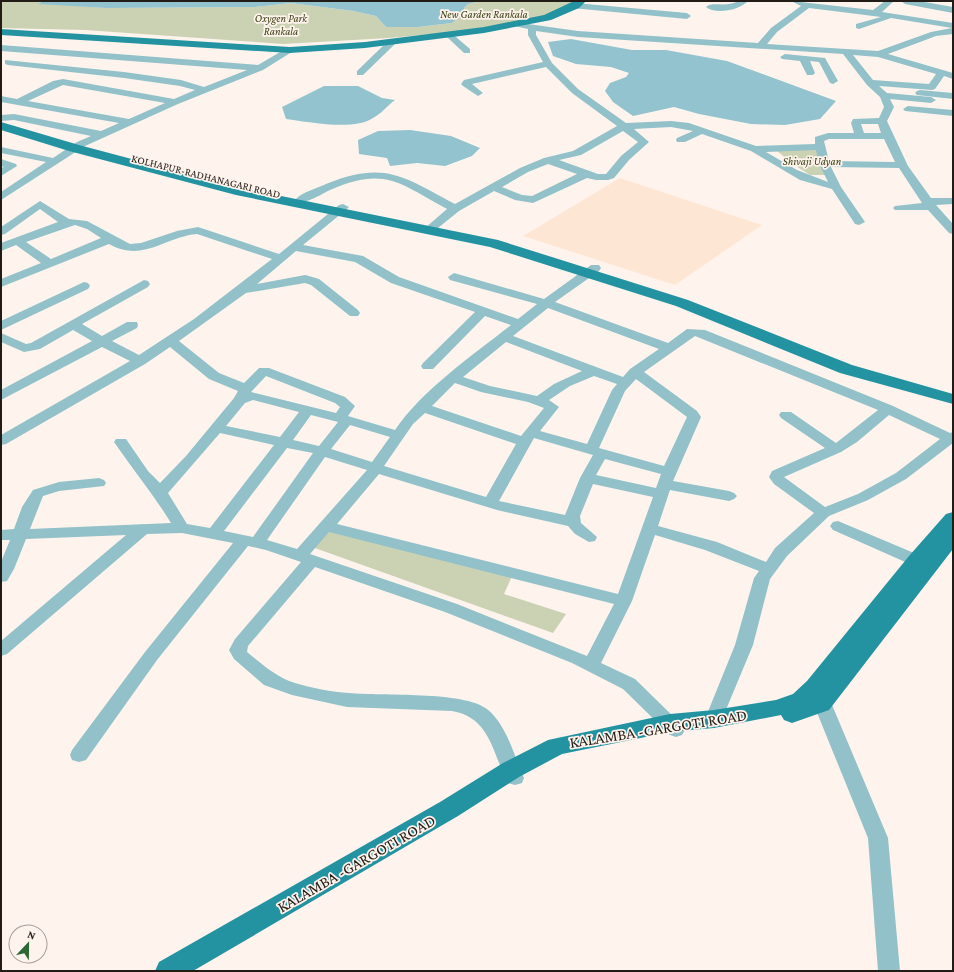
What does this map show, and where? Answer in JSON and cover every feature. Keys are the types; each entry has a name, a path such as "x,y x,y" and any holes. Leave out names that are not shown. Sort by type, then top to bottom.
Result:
{"main road":[{"path":"6,32 290,50 392,42 450,35 547,18 578,4"},
{"name":"KOLHAPUR-RADHANAGARI ROAD","path":"1,119 78,146 234,185 302,199 341,209 414,221 431,228"},
{"path":"1,126 78,146 240,192 341,209 542,251 687,305 841,367 953,399"},
{"path":"592,270 695,302 842,360 953,392"},
{"path":"922,564 953,518"},
{"path":"922,564 953,536"},
{"name":"KALAMBA -GARGOTI ROAD","path":"674,727 787,706 818,695 922,564"},
{"path":"195,971 335,889 513,774 554,757 674,727 733,728 810,709 818,695"},
{"name":"KALAMBA -GARGOTI ROAD","path":"169,971 449,809 513,774"}],"street":[{"path":"715,1 710,8 732,8 744,1"},
{"path":"795,1 807,5 928,22 951,30"},
{"path":"851,1 886,4"},
{"path":"905,1 953,10"},
{"path":"578,4 687,16"},
{"path":"875,14 886,4"},
{"path":"761,46 774,30 807,5"},
{"path":"859,26 892,16"},
{"path":"517,24 532,28 578,34 879,54 953,76"},
{"path":"532,28 536,42 548,64 575,91 644,142 643,145 629,155 610,176 604,178 586,174 548,160"},
{"path":"879,54 934,34 951,30"},
{"path":"1,45 6,32"},
{"path":"450,35 467,51"},
{"path":"360,73 392,42"},
{"path":"708,43 705,49 708,51 741,55 822,60 833,81"},
{"path":"1,48 260,68"},
{"path":"1,197 78,146 175,102 260,68 290,50"},
{"path":"846,52 877,89 889,107"},
{"path":"804,58 810,73"},
{"path":"8,62 138,77 187,85 204,90"},
{"path":"478,93 466,84 467,82 548,64"},
{"path":"932,88 942,73"},
{"path":"18,102 56,83 63,82 175,102"},
{"path":"877,89 932,88 953,91"},
{"path":"877,89 953,96"},
{"path":"877,89 953,103"},
{"path":"1,99 130,122"},
{"path":"889,107 953,113"},
{"path":"889,107 882,121 887,136 902,165 929,204 953,231"},
{"path":"1,119 14,117 103,135"},
{"path":"860,136 856,123 857,121 882,121"},
{"path":"431,228 455,209 524,170 548,160 577,153 624,126 671,124 703,130 755,149 788,171 820,184 836,187"},
{"path":"681,140 703,130"},
{"path":"859,222 836,187 824,164 820,137 887,136"},
{"path":"755,149 822,147"},
{"path":"1,150 55,161"},
{"path":"1,162 12,166 1,173"},
{"path":"824,164 902,165"},
{"path":"494,186 519,198 533,200 586,174"},
{"path":"302,199 352,177 368,175 390,176 398,178 455,209"},
{"path":"1,178 23,183"},
{"path":"899,208 953,201"},
{"path":"1,232 40,204 67,223"},
{"path":"1,441 140,361 171,341 242,290 279,258 341,209"},
{"path":"1,217 18,221"},
{"path":"1,247 19,242 67,223 82,222 125,247 135,248 185,231 198,230 279,258"},
{"path":"1,283 110,239"},
{"path":"19,242 49,263"},
{"path":"293,247 358,259 395,280 520,324"},
{"path":"513,774 492,728 484,716 476,711 452,704 347,700 292,688 270,680 240,655 238,650 241,643 306,558 325,526 366,482 408,421 454,378 546,303 592,270"},
{"path":"454,277 546,303 669,348"},
{"path":"242,290 305,279 315,282 354,313"},
{"path":"1,337 20,346 30,348 144,284"},
{"path":"1,326 84,286"},
{"path":"428,366 483,311"},
{"path":"73,324 101,341 140,361"},
{"path":"1,396 132,325"},
{"path":"589,537 576,528 572,522 572,516 587,478 609,408 620,390 635,372 692,332 700,332 888,409 952,437 901,476 863,497 824,513 781,552 762,578 744,645 714,719"},
{"path":"504,337 626,383"},
{"path":"171,341 214,376 246,397 254,396 398,434"},
{"path":"79,755 151,656 250,542 322,451 344,419 348,406 345,403 264,371 243,395 218,428 160,492"},
{"path":"539,400 567,381 594,371"},
{"path":"591,665 624,601 665,483 694,417 635,372"},
{"path":"454,378 487,389 539,400 549,404 552,407 528,437 490,503"},
{"path":"422,407 528,437 596,451 665,483"},
{"path":"824,513 776,477 777,474 836,449 852,439 888,409"},
{"path":"214,534 308,410"},
{"path":"786,415 836,449"},
{"path":"218,428 322,451 502,508 572,522"},
{"path":"121,442 143,474 160,492 182,528"},
{"path":"587,478 665,483 729,496"},
{"path":"1,577 21,535 34,498 38,493 48,489 99,483"},
{"path":"325,526 624,601"},
{"path":"838,526 922,564"},
{"path":"1,535 141,531 182,528 250,542 306,558 451,608 591,665 630,684 674,727"},
{"path":"649,528 711,546 769,569"},
{"path":"1,650 141,531"},
{"path":"818,695 848,763 878,838 889,971"}],"shaded area":[{"path":"620,178 762,225 675,285 523,236"}],"green space":[{"name":"Oxygen Park Rankala","path":"1,1 43,1 39,3 106,8 255,7 291,3 353,11 376,16 386,27 418,27 452,23 464,13 464,8 468,4 480,1 581,1 547,18 453,32 389,38 283,44 85,30 1,28"},
{"name":"Shivaji Udyan","path":"822,147 830,175 810,175 777,151"},
{"path":"327,529 512,576 504,594 566,614 553,633 312,547"}],"water":[{"path":"43,1 480,1 468,4 464,8 464,13 452,23 418,27 386,27 376,16 353,11 291,3 255,7 106,8 38,4"},
{"path":"571,39 632,50 666,50 727,61 836,101 820,119 785,125 751,124 699,114 674,107 633,116 613,102 605,91 610,83 626,77 629,73 611,67 576,64 553,56 548,42"},
{"path":"324,86 358,86 382,98 395,100 376,116 365,122 355,124 343,125 286,119 282,107"},
{"path":"410,130 451,136 480,148 472,156 445,166 417,163 390,166 387,158 359,154 358,140 378,131"}],"park label":[{"name":"New Garden Rankala","path":"484,14"}]}
